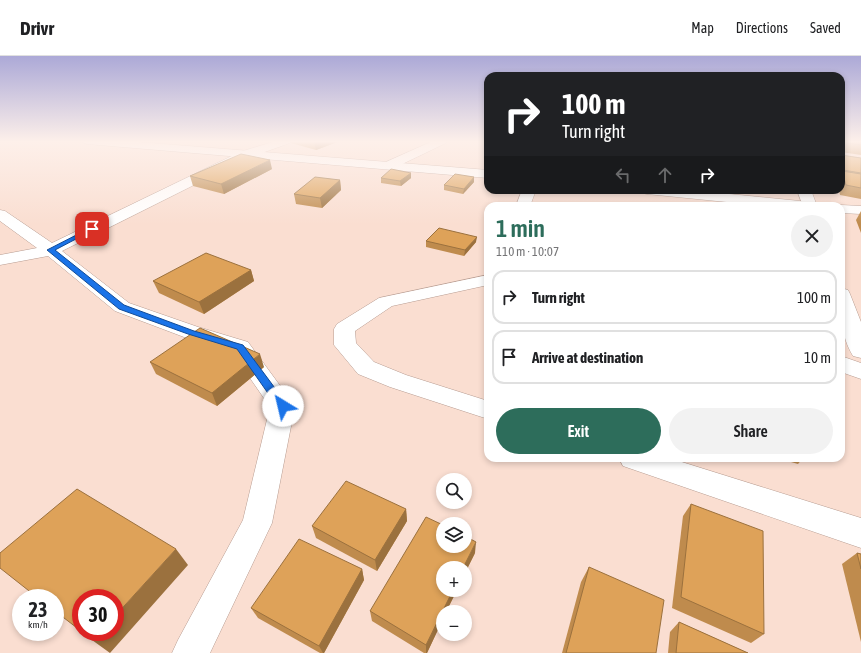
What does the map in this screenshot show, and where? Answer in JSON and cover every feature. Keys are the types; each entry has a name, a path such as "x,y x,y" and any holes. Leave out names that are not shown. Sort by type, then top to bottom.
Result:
{"street":[{"path":"0,260 51,250 214,169"},
{"path":"432,169 484,174"},
{"path":"688,194 769,202"},
{"path":"845,209 861,210"},
{"path":"0,214 51,250 122,307 191,332 240,347 283,406 257,523 191,653"},
{"path":"484,281 386,302 344,329 345,345 366,368 398,381 484,409"},
{"path":"845,305 861,351"},
{"path":"845,365 861,371"},
{"path":"645,462 861,533"}],"building":[{"path":"207,169 252,169 221,184 190,176"},
{"path":"391,169 411,173 400,181 381,178"},
{"path":"845,169 861,169 861,173 845,170"},
{"path":"845,171 861,174 861,188 846,185"},
{"path":"455,174 474,177 464,189 444,185"},
{"path":"315,177 340,180 320,198 294,194"},
{"path":"439,228 477,237 465,250 426,241"},
{"path":"206,253 251,270 199,302 153,281"},
{"path":"200,328 260,354 212,393 150,362"},
{"path":"346,481 406,509 375,560 312,526"},
{"path":"77,489 176,549 124,606 124,589 72,589 72,624 64,618 64,589 27,589 0,568 0,553"},
{"path":"691,504 763,531 764,634 681,597"},
{"path":"426,517 436,522 436,553 470,553 466,561 436,561 436,597 450,597 446,605 436,605 436,625 426,645 370,611"},
{"path":"299,539 362,569 319,646 251,608"},
{"path":"472,540 476,542 472,550"},
{"path":"857,553 861,554 861,569"},
{"path":"589,567 664,600 656,653 566,653"},
{"path":"679,622 748,653 676,653"}],"route":[{"path":"92,229 51,250 122,307 191,332 240,347 283,406"}]}
